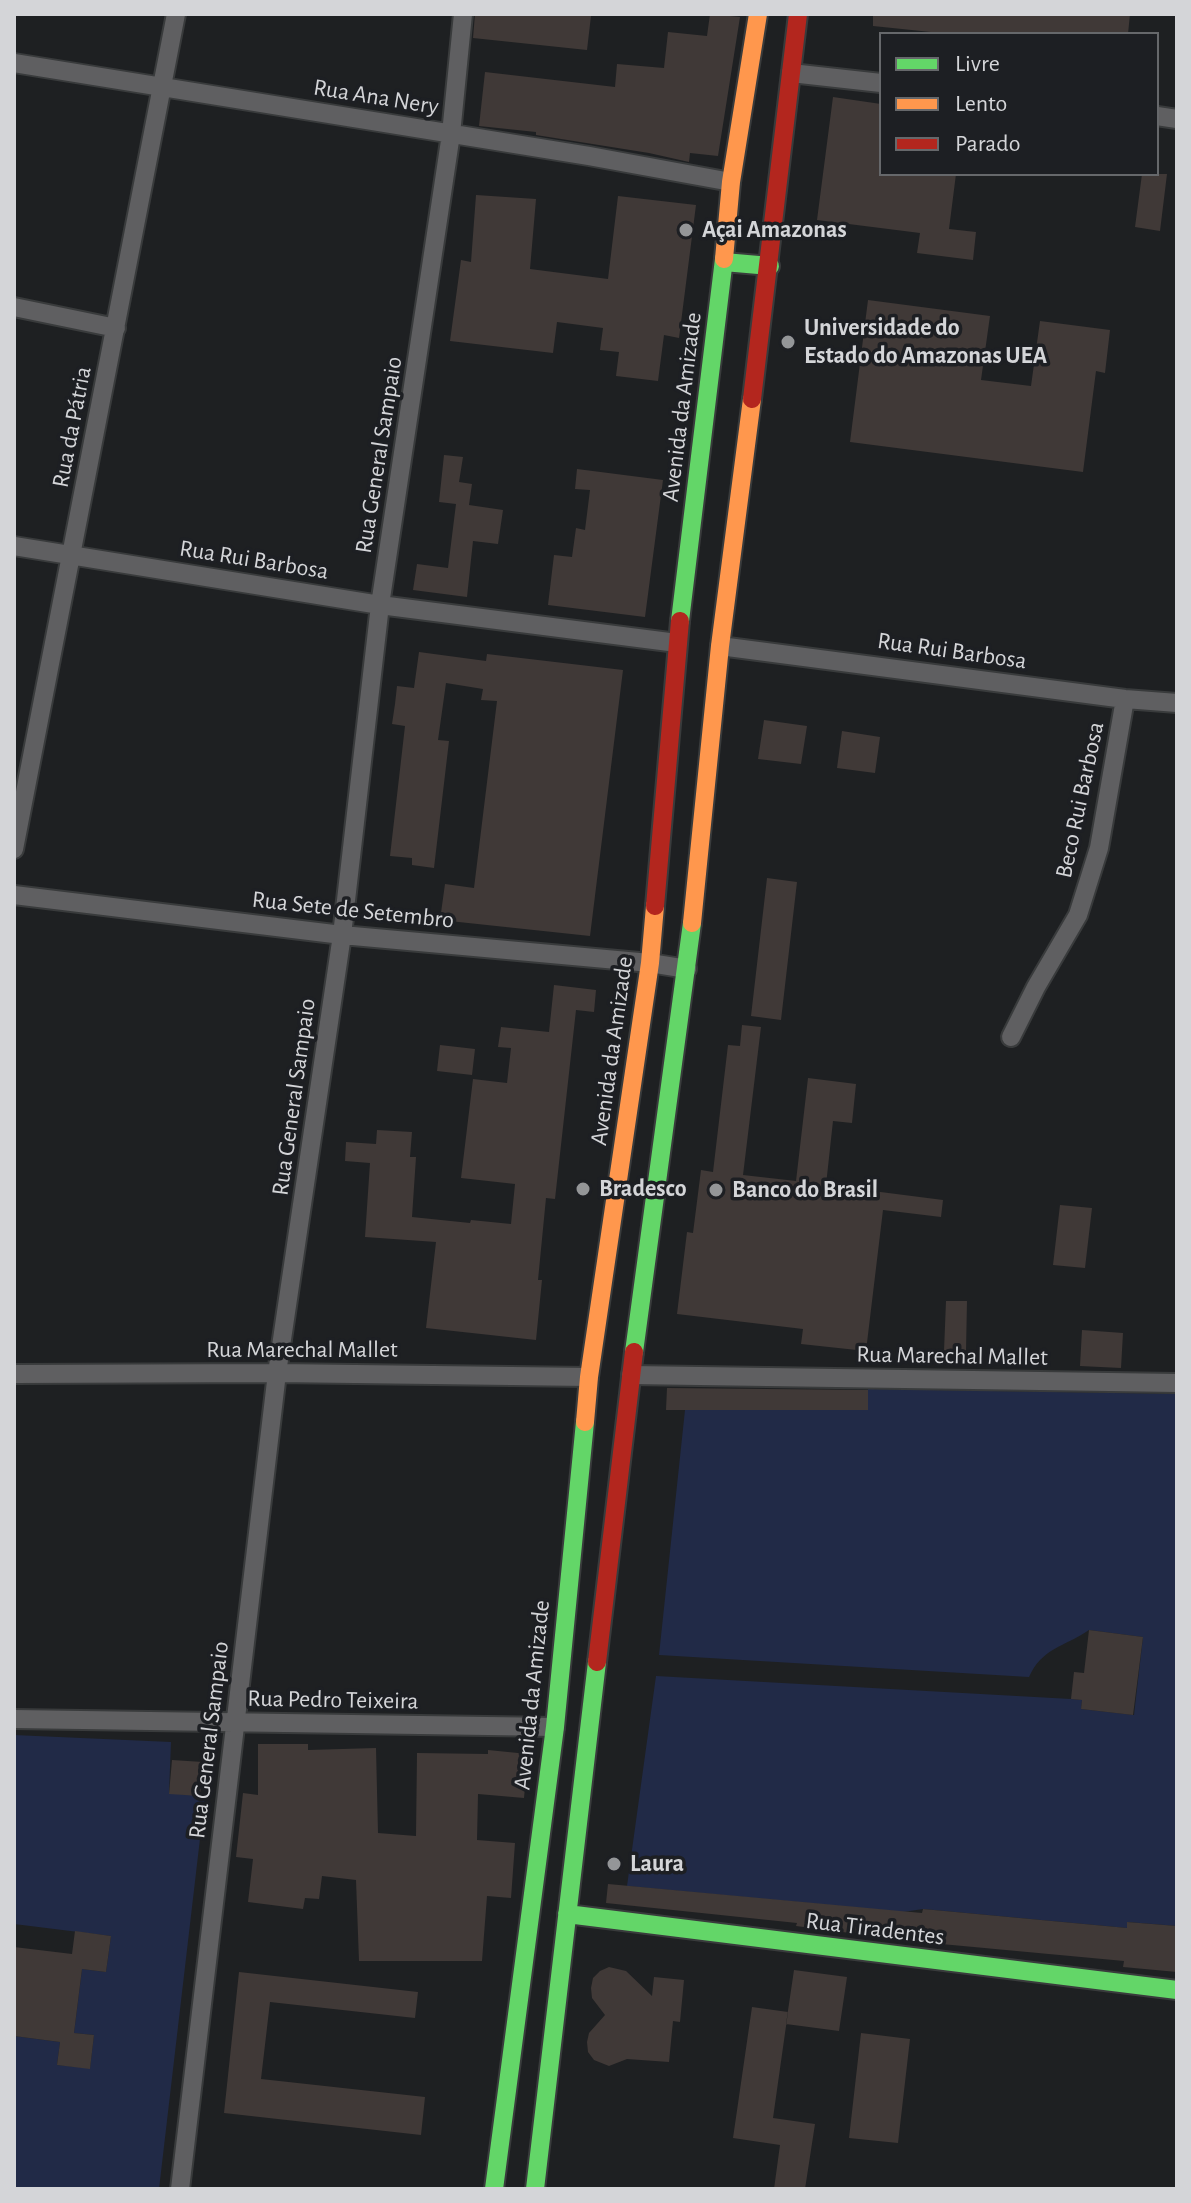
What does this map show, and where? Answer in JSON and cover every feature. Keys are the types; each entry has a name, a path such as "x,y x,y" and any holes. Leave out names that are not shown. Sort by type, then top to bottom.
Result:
{"main road":[{"name":"Avenida da Amizade","path":"535,2189 532,2055 574,1512 589,1377 650,963 677,643 731,182 758,14"},
{"name":"Avenida da Amizade","path":"494,2189 567,1914 631,1375 687,969 720,646 770,266 798,14"},
{"path":"724,262 770,266"},
{"path":"622,1150 660,1154"},
{"path":"574,1512 616,1506"},
{"name":"Rua Tiradentes","path":"567,1914 1177,1990"}],"street":[{"name":"Rua da Pátria","path":"14,849 176,14"},
{"name":"Rua General Sampaio","path":"180,2189 277,1373 342,935 380,605 451,134 463,14"},
{"name":"Rua Ana Nery","path":"14,63 731,182"},
{"path":"791,73 879,83"},
{"path":"14,307 116,328"},
{"name":"Rua Rui Barbosa","path":"14,546 380,605 677,643"},
{"name":"Rua Rui Barbosa","path":"720,646 1125,699 1177,703"},
{"name":"Beco Rui Barbosa","path":"1011,1037 1078,915 1099,848 1125,699"},
{"name":"Rua Sete de Setembro","path":"14,895 342,935 687,969"},
{"name":"Rua Marechal Mallet","path":"14,1374 589,1377"},
{"name":"Rua Marechal Mallet","path":"631,1375 1177,1383"},
{"name":"Rua Pedro Teixeira","path":"14,1719 555,1727"}],"shaded area":[{"path":"868,1389 1177,1394 1177,1926 1128,1922 1127,1928 923,1909 903,1912 627,1886 656,1676 1071,1699 1082,1700 1081,1709 1134,1715 1143,1637 1089,1630 1047,1654 1029,1677 659,1655 685,1410 867,1410"},
{"path":"14,1735 171,1742 169,1793 205,1796 159,2189 14,2189 14,2036 60,2042 57,2065 90,2068 94,2035 74,2033 82,1969 106,1972 111,1936 14,1924"}],"building":[{"path":"475,14 591,16 587,50 473,38"},
{"path":"710,14 740,17 718,156 690,153 689,162 536,135 536,132 479,126 485,72 615,87 617,64 664,68 668,32 707,36"},
{"path":"873,14 1130,14 1128,32 931,32 873,26"},
{"path":"833,97 879,104 879,176 956,176 949,229 976,232 973,260 917,253 920,233 817,220"},
{"path":"1167,174 1160,231 1135,227 1142,176"},
{"path":"476,195 536,199 530,269 608,279 618,196 696,205 679,338 664,335 658,381 616,376 619,352 600,350 603,328 557,322 553,353 450,341 461,260 471,262"},
{"path":"868,300 990,316 981,380 1031,386 1040,321 1110,330 1105,373 1096,371 1083,472 850,442"},
{"path":"444,455 463,457 459,482 472,484 469,505 503,510 498,544 473,541 467,597 413,590 417,564 448,568 456,504 439,502"},
{"path":"577,469 663,480 645,617 548,605 554,555 572,557 576,528 585,530 590,490 575,489"},
{"path":"419,652 486,661 487,654 623,670 590,936 440,920 445,884 474,888 497,701 481,700 483,689 446,683 438,740 449,741 434,868 412,865 412,858 390,856 405,726 392,724 397,686 414,688"},
{"path":"764,720 807,726 801,764 758,759"},
{"path":"842,731 880,737 875,773 837,768"},
{"path":"767,878 797,882 781,1020 751,1016"},
{"path":"554,985 596,990 594,1012 576,1010 555,1199 546,1198 536,1340 426,1328 436,1242 365,1237 370,1163 345,1161 346,1142 376,1144 377,1130 412,1132 410,1157 416,1157 412,1217 511,1224 515,1184 461,1178 473,1079 507,1083 511,1048 498,1047 501,1027 549,1032"},
{"path":"742,1025 761,1027 743,1175 796,1181 808,1078 856,1084 852,1123 833,1121 826,1185 943,1200 941,1217 883,1210 866,1351 801,1344 803,1329 677,1314 687,1232 693,1233 701,1170 713,1172 728,1045 740,1046"},
{"path":"440,1045 475,1049 472,1075 437,1071"},
{"path":"1060,1205 1092,1208 1085,1268 1053,1265"},
{"path":"946,1301 967,1301 966,1351 944,1351"},
{"path":"1082,1330 1123,1333 1121,1368 1080,1366"},
{"path":"667,1388 868,1390 868,1410 666,1410"},
{"path":"1089,1630 1143,1637 1133,1715 1081,1709 1082,1700 1071,1699 1074,1672 1084,1673"},
{"path":"258,1744 308,1744 308,1750 376,1748 378,1833 416,1836 417,1753 488,1754 488,1750 528,1754 524,1798 478,1794 477,1840 515,1843 511,1898 487,1896 482,1961 359,1961 356,1880 322,1876 319,1899 305,1898 303,1909 248,1902 253,1859 236,1857 243,1793 258,1795"},
{"path":"172,1760 203,1762 200,1796 169,1794"},
{"path":"608,1884 922,1913 923,1909 1127,1928 1127,1922 1177,1926 1177,1972 1123,1967 1124,1961 920,1942 796,1926 797,1923 606,1903"},
{"path":"75,1931 111,1936 106,1972 82,1969 74,2033 94,2035 90,2069 57,2065 60,2042 14,2036 14,1947 72,1954"},
{"path":"609,1967 626,1971 652,1996 654,1977 684,1980 680,2022 673,2021 669,2062 627,2059 609,2066 594,2060 588,2052 589,2033 605,2015 592,1998 593,1978"},
{"path":"794,1970 847,1977 839,2031 786,2024"},
{"path":"239,1972 418,1992 415,2018 270,2002 261,2079 425,2097 421,2135 224,2113"},
{"path":"752,2007 788,2012 773,2118 815,2124 805,2189 774,2189 780,2145 733,2138"},
{"path":"861,2033 910,2039 898,2143 849,2138"}],"traffic: fast":[{"path":"680,621 724,259"},
{"path":"724,262 770,266"},
{"path":"634,1352 692,923"},
{"path":"494,2189 555,1727 585,1422"},
{"path":"535,2189 597,1662"},
{"path":"567,1914 1177,1990"}],"traffic: slow":[{"path":"724,259 731,182 758,14"},
{"path":"692,923 720,646 752,399"},
{"path":"585,1422 650,963 655,906"}],"traffic: jam":[{"path":"752,399 798,14"},
{"path":"655,906 680,621"},
{"path":"597,1662 634,1352"}],"place":[{"name":"Açai Amazonas","path":"686,230"},
{"name":"Universidade do Estado do Amazonas UEA","path":"788,342"},
{"name":"Bradesco","path":"583,1189"},
{"name":"Banco do Brasil","path":"716,1190"},
{"name":"Laura","path":"614,1864"}]}
